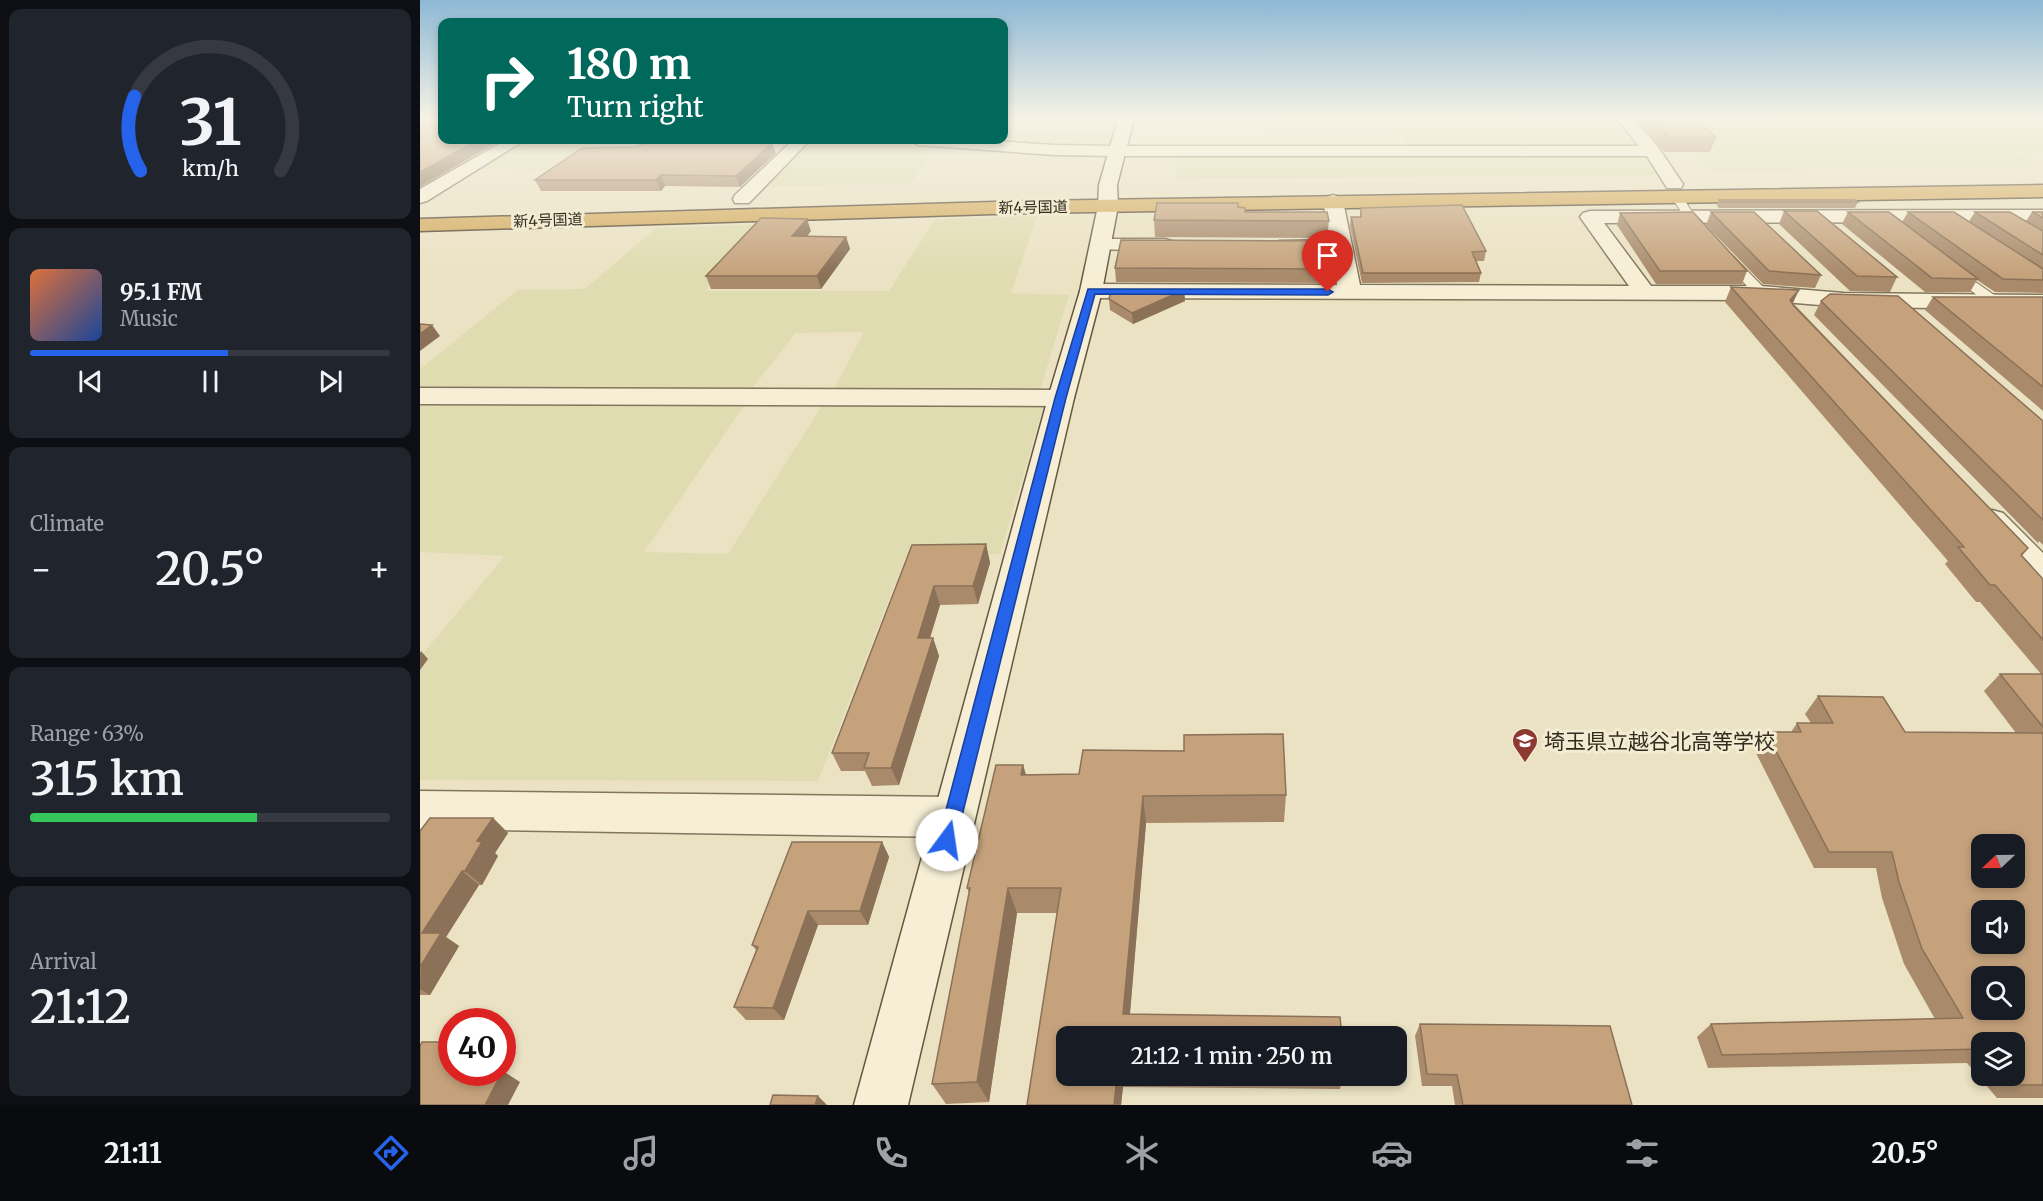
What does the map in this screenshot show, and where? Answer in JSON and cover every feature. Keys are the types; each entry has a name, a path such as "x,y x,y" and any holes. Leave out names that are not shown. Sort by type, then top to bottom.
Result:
{"highway":[{"name":"新4号国道","path":"420,212 742,200 1333,201 2043,179"},
{"name":"新4号国道","path":"420,225 1108,199 1675,190 2043,191"}],"street":[{"path":"420,197 465,171"},
{"path":"742,200 771,171"},
{"path":"881,1105 1061,398 1091,291 1113,171"},
{"path":"1664,171 1675,190"},
{"path":"1333,201 1350,292"},
{"path":"1755,216 1779,239"},
{"path":"1817,216 1842,238"},
{"path":"1645,293 1590,217 2043,216"},
{"path":"1101,245 1181,245"},
{"path":"1262,245 1342,246"},
{"path":"1091,291 1761,293 1813,300 2043,302"},
{"path":"2004,302 2043,324"},
{"path":"420,396 1061,398"},
{"path":"1977,504 2043,573"},
{"path":"420,810 953,817"}],"lane":[{"path":"1675,190 1690,217 1761,293"},
{"path":"1882,216 1901,231"},
{"path":"1946,216 1965,229"},
{"path":"2001,216 2018,227"},
{"path":"1948,266 2004,302"}],"shaded area":[{"path":"782,171 920,171 911,183 765,187"},
{"path":"1175,171 1656,171 1660,175 1174,179"},
{"path":"1037,216 1011,293 1069,295 1039,393 834,389 864,332 795,333 751,390 420,392 420,369 518,290 585,289 656,228 767,224 705,291 889,291 935,219"},
{"path":"420,403 745,404 644,552 728,554 823,404 1044,404 1000,554 905,558 818,781 420,780 420,657 505,556 420,552"}],"building":[{"path":"549,171 742,171 736,176 661,175 656,180 535,180"},
{"path":"1719,200 1855,200 1858,202 1721,202"},
{"path":"1157,203 1238,203 1238,207 1245,208 1245,212 1327,212 1329,221 1154,220"},
{"path":"1462,205 1486,251 1472,252 1481,273 1363,273 1351,217 1361,217 1361,208"},
{"path":"1784,211 1817,211 1897,277 1857,276"},
{"path":"1693,212 1747,271 1660,271 1620,213"},
{"path":"1711,212 1754,212 1821,275 1769,271"},
{"path":"1848,212 1889,212 1978,279 1932,278"},
{"path":"1908,212 1954,212 2043,269 2043,280 2003,279"},
{"path":"1975,212 2010,212 2043,231 2043,255"},
{"path":"2032,212 2043,212 2043,218"},
{"path":"761,218 807,219 792,236 846,237 817,276 706,276"},
{"path":"1121,240 1331,241 1335,269 1115,268"},
{"path":"1731,287 1799,290 1790,300 1794,306 2028,548 2021,555 2043,579 2043,640 1995,585 1990,585 1958,547 1964,547"},
{"path":"1111,290 1184,290 1132,313 1109,299"},
{"path":"1830,294 1898,296 2043,421 2043,520 1821,301"},
{"path":"1933,297 2043,297 2043,387"},
{"path":"420,324 432,325 420,334"},
{"path":"986,544 973,586 934,586 918,638 933,638 891,768 864,768 869,753 832,753 912,545"},
{"path":"2000,674 2043,674 2043,727"},
{"path":"1818,696 1883,697 1905,732 2043,733 2043,1085 2025,1085 2025,1032 1971,1032 1971,1049 1722,1055 1711,1024 1963,1018 1922,949 1899,882 1892,852 1829,852 1766,732 1801,732 1797,723 1833,723"},
{"path":"1283,734 1286,795 1143,796 1123,1014 1340,1017 1341,1026 1056,1026 1056,1086 1116,1086 1114,1105 1027,1105 1061,888 1008,888 977,1082 932,1084 970,888 967,888 996,765 1023,765 1021,775 1079,774 1083,750 1184,751 1184,735"},
{"path":"430,818 493,818 477,841 482,842 465,871 462,871 422,933 441,933 420,967 420,831"},
{"path":"792,842 882,842 860,911 808,911 773,1008 734,1007 758,947 752,945"},
{"path":"1420,1024 1610,1026 1632,1105 1463,1105 1457,1075 1427,1074"},
{"path":"422,1042 438,1042 438,1086 495,1086 485,1105 420,1105 420,1046"},
{"path":"773,1095 818,1096 815,1105 770,1105"}],"place":[{"name":"埼玉県立越谷北高等学校","path":"1525,764"}],"route":[{"path":"947,840 1061,398 1091,291 1328,292"}]}
